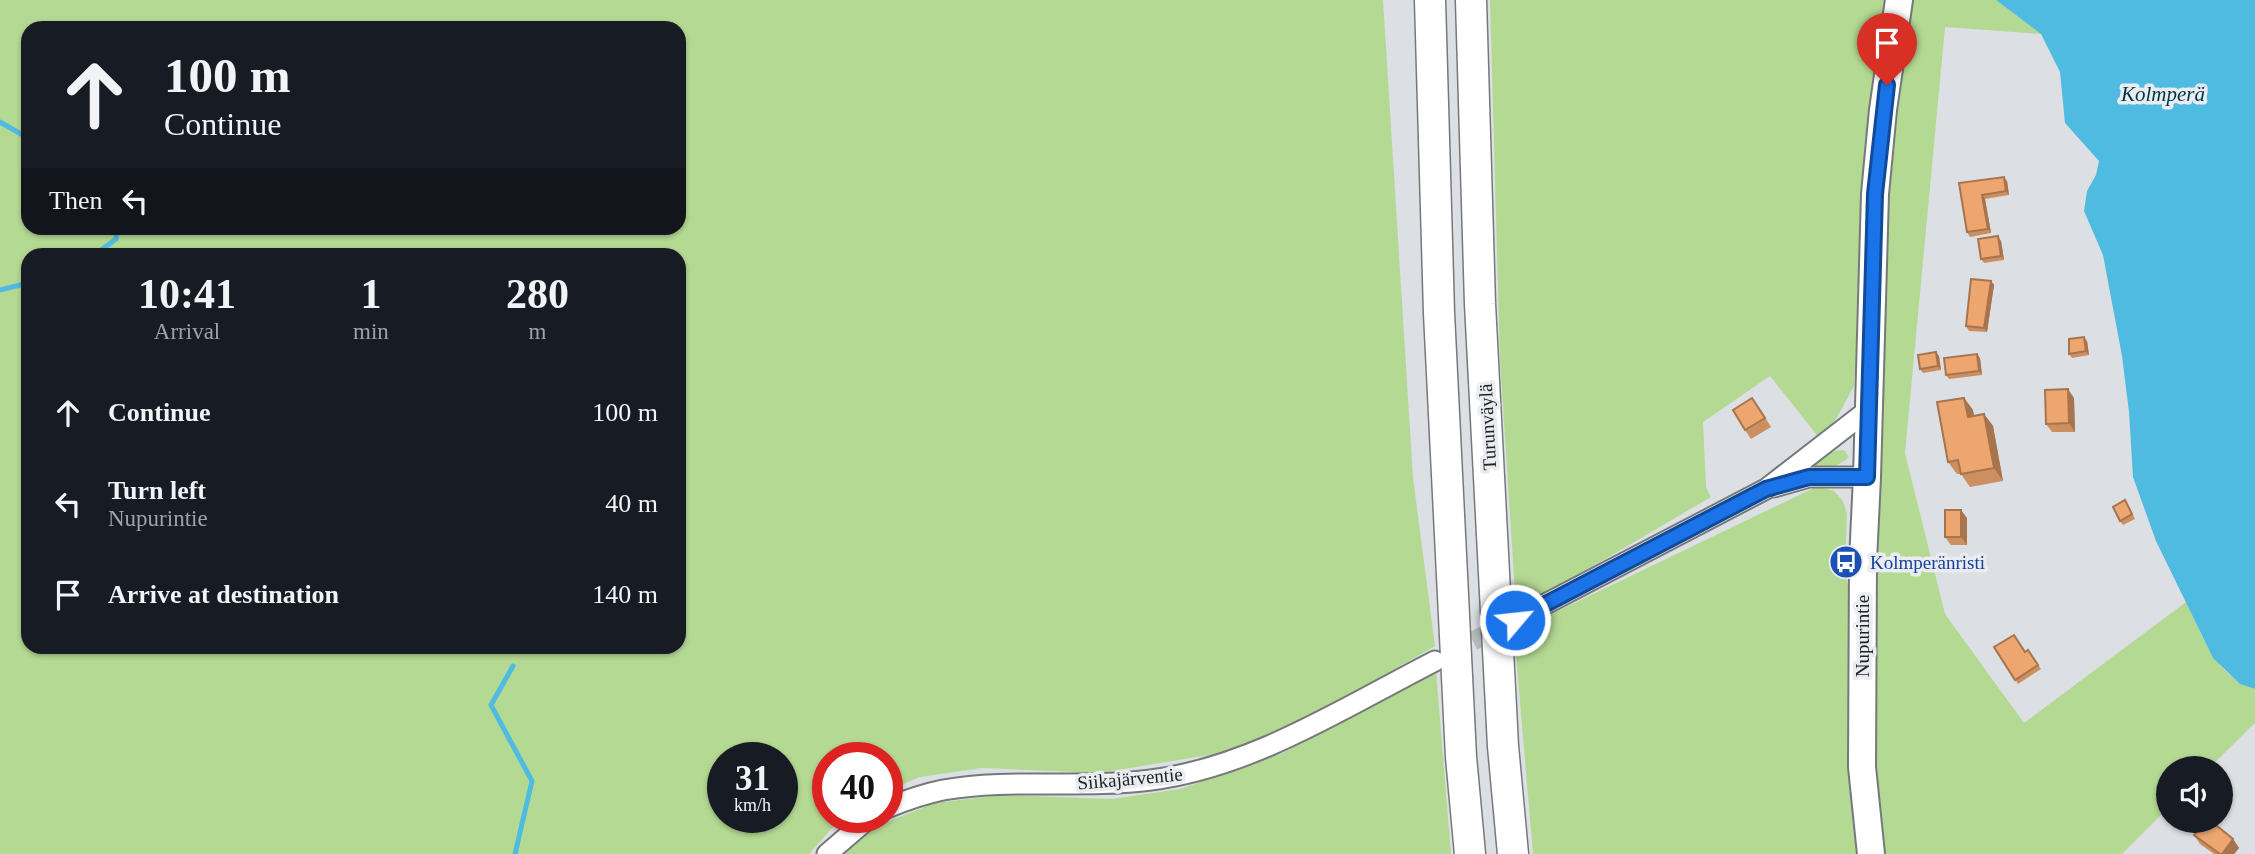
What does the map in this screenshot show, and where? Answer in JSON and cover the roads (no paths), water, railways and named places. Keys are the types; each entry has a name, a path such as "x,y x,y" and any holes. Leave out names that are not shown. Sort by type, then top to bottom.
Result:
{"highway":[{"path":"1430,0 1439,313 1461,757 1470,854"},
{"name":"Turunväylä","path":"1471,0 1480,304 1503,746 1513,854"}],"main road":[{"name":"Nupurintie","path":"1871,854 1861,767 1863,561 1875,194 1883,110 1899,0"}],"street":[{"path":"1515,620 1766,489 1868,410"},
{"path":"1766,489 1809,477 1867,477"},
{"name":"Siikajärventie","path":"903,801 945,790 1029,784 1112,784 1200,771 1291,735 1435,660"},
{"path":"827,854 851,833"}],"water":[{"name":"Kolmperä","path":"1996,0 2255,0 2255,689 2240,684 2213,658 2156,541 2133,477 2122,356 2103,255 2084,211 2087,191 2096,175 2099,161 2065,123 2060,72 2041,34"}],"waterway":[{"path":"0,122 21,134"},
{"path":"104,248 116,239 116,235"},
{"path":"0,290 21,285"},
{"path":"513,666 491,705 532,781 515,854"}],"tunnel":[{"path":"1447,654 1505,625"}],"place":[{"name":"Kolmperänristi","path":"1846,562"}]}
